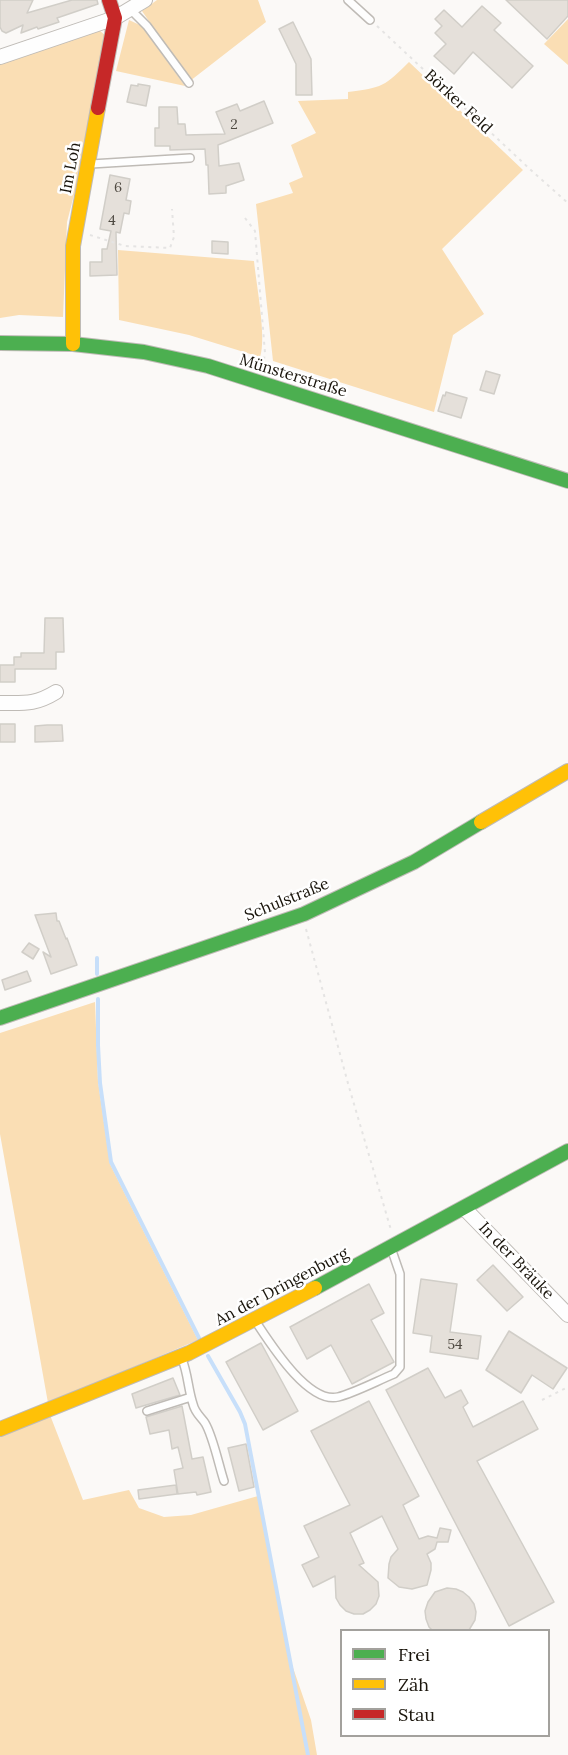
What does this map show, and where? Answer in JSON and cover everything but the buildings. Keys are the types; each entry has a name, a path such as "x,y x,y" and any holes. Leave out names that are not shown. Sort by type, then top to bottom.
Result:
{"street":[{"name":"Im Loh","path":"73,344 73,246 115,18 109,0"},
{"path":"0,57 115,18 145,0"},
{"name":"Münsterstraße","path":"0,343 73,344 144,352 207,366 568,481"},
{"path":"0,703 30,703 43,700 56,692"},
{"name":"Schulstraße","path":"0,1018 304,914 414,862 568,771"},
{"name":"An der Dringenburg","path":"0,1429 181,1357 255,1320 568,1151"},
{"name":"In der Bräuke","path":"464,1208 568,1315"}],"lane":[{"path":"348,0 370,20"},
{"path":"130,9 147,26 189,83"},
{"path":"88,164 190,158"},
{"path":"255,1320 275,1350 309,1388 325,1397 337,1397 394,1374 400,1367 400,1274 393,1246"},
{"path":"181,1357 187,1372 191,1397 198,1416 209,1433 224,1481"},
{"path":"147,1411 191,1397"}],"path":[{"name":"Börker Feld","path":"370,20 568,203"},
{"path":"75,231 126,246 170,248 174,237 172,209"},
{"path":"245,218 255,231 258,264 265,353 259,383"},
{"path":"304,914 306,931 393,1246"},
{"path":"542,1400 568,1388"}],"shaded area":[{"path":"157,0 258,0 266,22 190,81 142,11"},
{"path":"568,19 568,65 544,44"},
{"path":"129,20 142,26 185,86 116,71"},
{"path":"99,30 106,36 82,164 67,222 63,317 19,315 0,318 0,62"},
{"path":"409,62 523,170 442,249 484,314 453,335 434,412 273,361 256,204 293,193 289,183 303,177 291,145 316,133 298,101 348,99 348,92 376,87 388,81"},
{"path":"118,250 254,261 262,325 260,357 189,335 119,320"},
{"path":"95,1002 98,1081 110,1164 198,1340 48,1403 0,1134 0,1033"},
{"path":"50,1415 83,1500 129,1490 139,1508 164,1517 191,1515 258,1496 290,1659 311,1720 317,1755 0,1755 0,1436"}],"waterway":[{"path":"97,958 97,974"},
{"path":"98,999 100,1083 111,1162 199,1338"},
{"path":"208,1356 245,1424 308,1755"}],"traffic: fast":[{"path":"0,343 73,344 144,352 208,366 568,481"},
{"path":"0,1018 304,914 414,862 481,822"},
{"path":"315,1288 568,1151"}],"traffic: slow":[{"path":"73,344 73,246 98,108"},
{"path":"481,822 568,771"},
{"path":"0,1429 189,1353 315,1288"}],"traffic: jam":[{"path":"98,108 115,18 109,0"}]}
